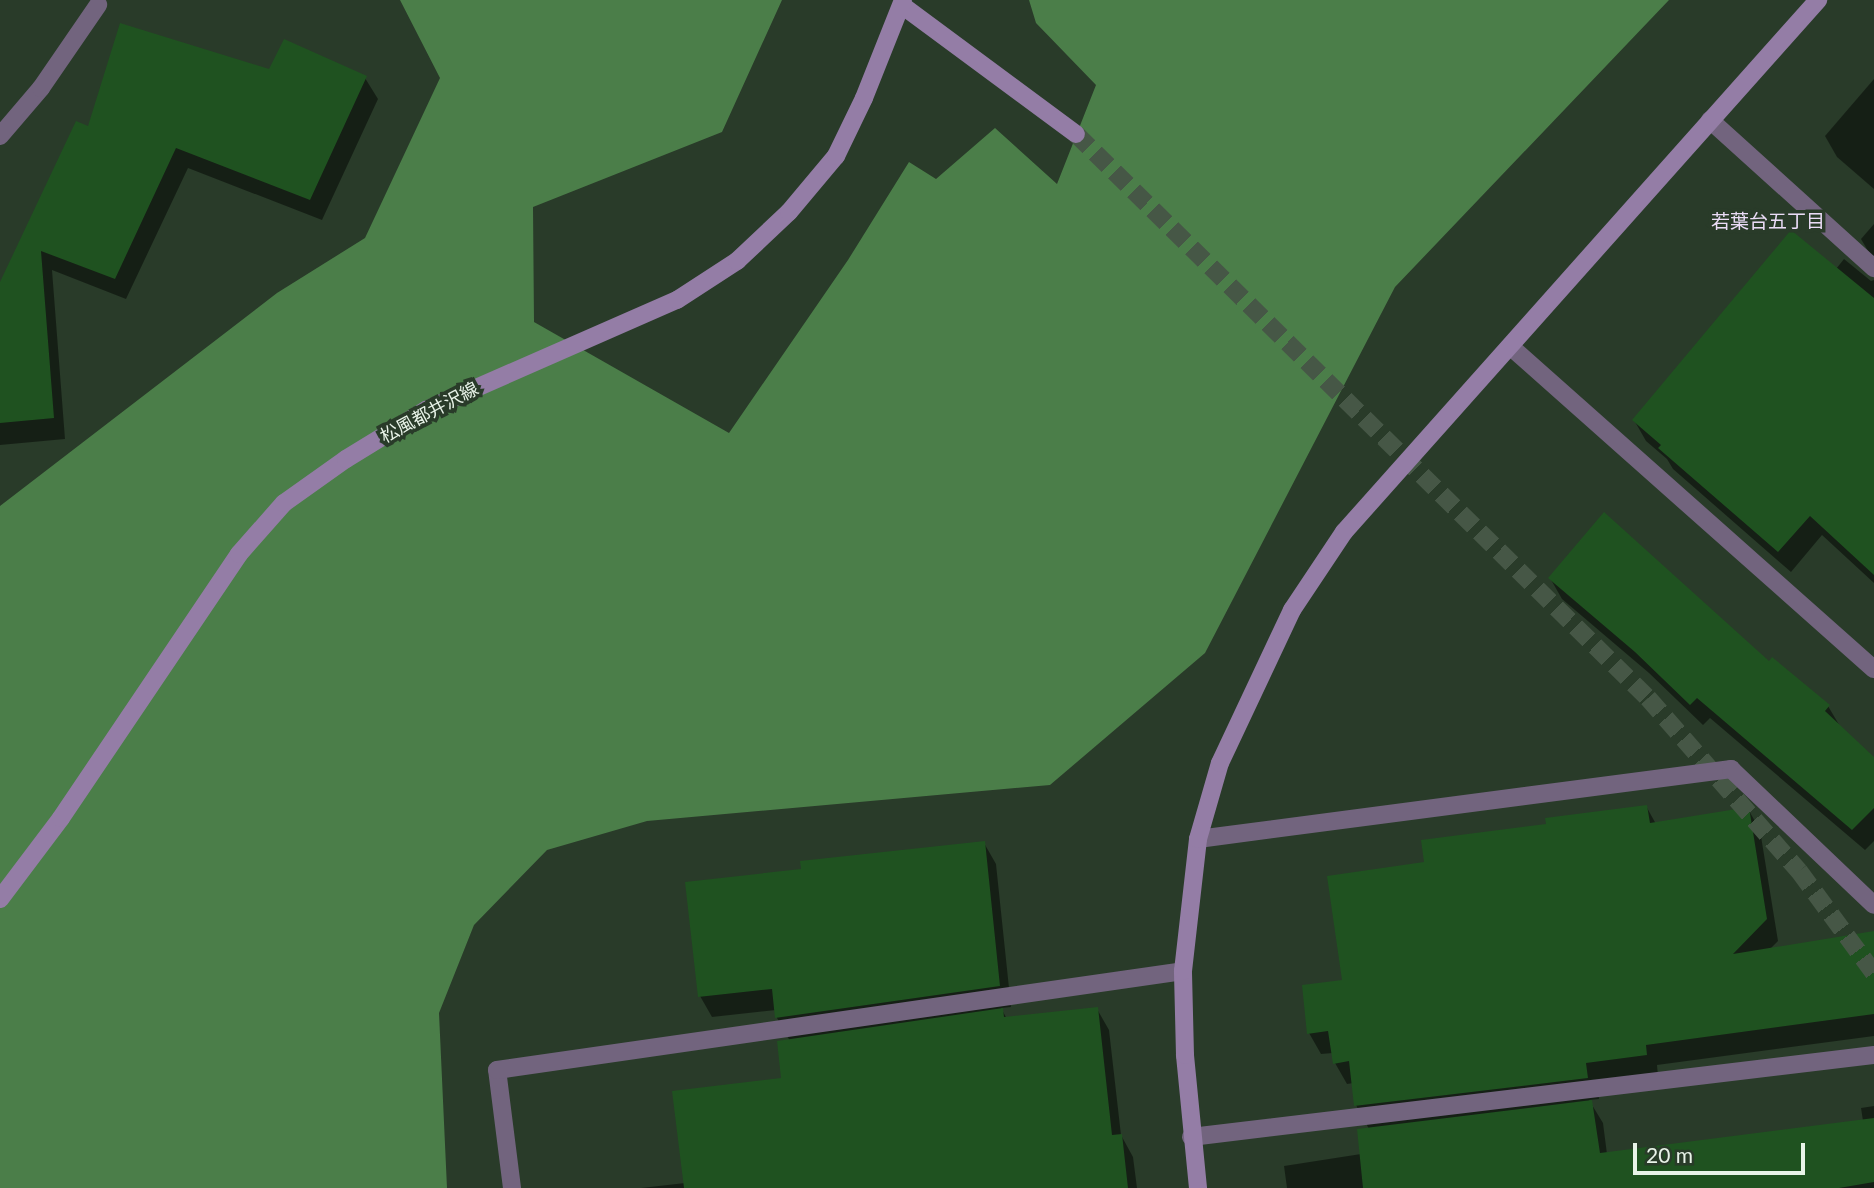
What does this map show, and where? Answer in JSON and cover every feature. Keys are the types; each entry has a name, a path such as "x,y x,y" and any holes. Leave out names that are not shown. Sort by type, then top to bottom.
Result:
{"street":[{"path":"1198,1188 1191,1137 1183,971 1198,839 1220,763 1292,610 1344,532 1818,0"},
{"path":"903,3 1076,134"},
{"name":"松風都井沢線","path":"0,899 61,818 239,554 284,503 346,458 426,410 677,300 737,261 789,212 836,156 864,99 903,3"},
{"path":"0,135 41,88 98,5"},
{"path":"1710,120 1874,268"},
{"path":"1511,347 1874,669"},
{"path":"1198,839 1731,769 1874,905"},
{"path":"512,1188 497,1070 1183,971"},
{"path":"1191,1137 1874,1055"}],"green space":[{"path":"400,0 782,0 722,132 533,207 534,322 729,433 848,260 909,162 936,179 995,128 1057,184 1096,85 1036,23 1029,0 1669,0 1395,287 1205,653 1050,785 647,821 547,850 474,925 439,1013 447,1188 0,1188 0,506 277,293 365,238 440,78"}],"building":[{"path":"120,23 269,69 284,39 367,76 310,200 176,148 115,279 41,251 54,418 0,423 0,282 76,121 88,126"},
{"path":"1791,230 1874,298 1874,575 1810,516 1778,552 1658,448 1661,445 1632,420"},
{"path":"1604,512 1769,661 1772,657 1830,705 1825,711 1874,757 1874,808 1852,830 1697,698 1690,705 1635,652 1548,578"},
{"path":"1647,805 1650,823 1749,807 1767,919 1733,954 1874,931 1874,1014 1646,1045 1647,1055 1586,1063 1588,1078 1354,1106 1349,1061 1333,1064 1328,1031 1307,1034 1302,985 1342,980 1327,876 1424,862 1421,840 1546,824 1545,818"},
{"path":"985,841 1000,986 775,1018 772,989 698,997 685,882 801,869 800,861"},
{"path":"1098,1007 1112,1135 1122,1134 1128,1188 684,1188 672,1091 781,1078 777,1041 1003,1008 1004,1017"},
{"path":"1592,1100 1600,1153 1874,1118 1874,1182 1839,1188 1363,1188 1357,1129"}],"tunnel":[{"path":"1076,134 1648,698 1799,871 1874,973"}],"district":[{"name":"若葉台五丁目","path":"1768,221"}]}
